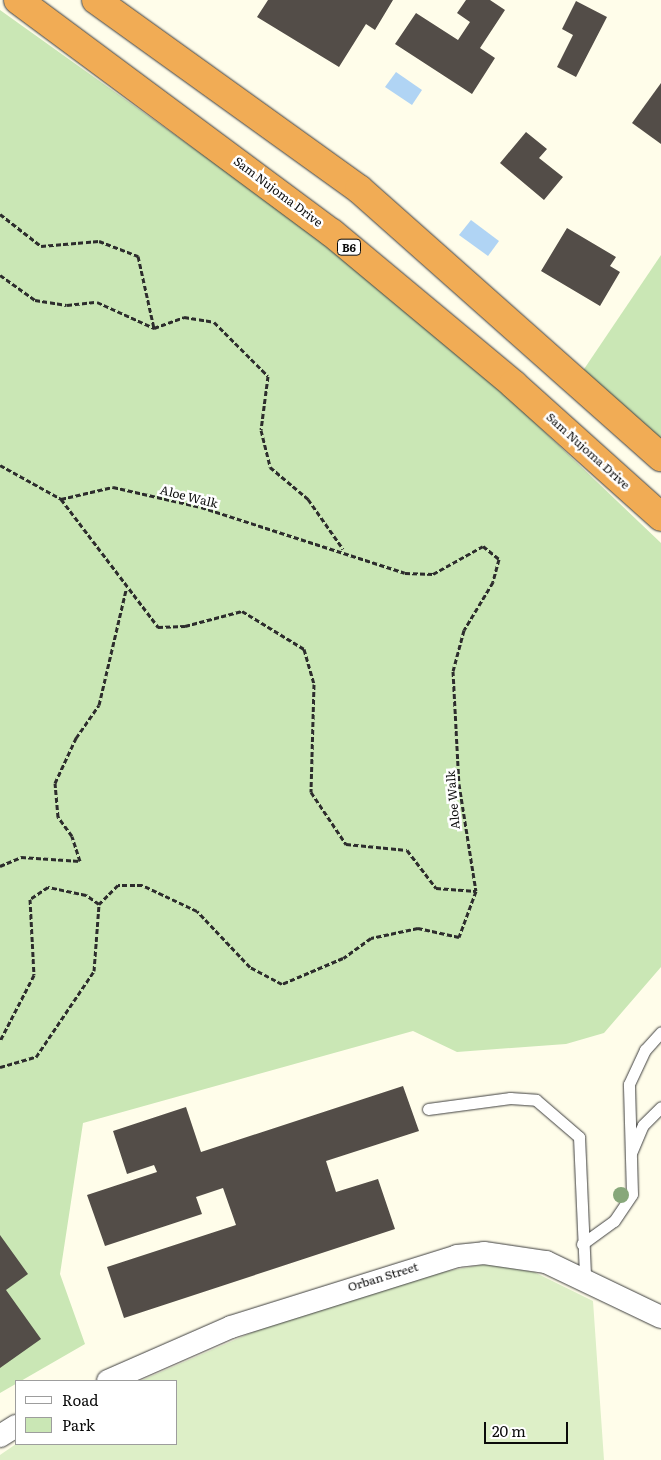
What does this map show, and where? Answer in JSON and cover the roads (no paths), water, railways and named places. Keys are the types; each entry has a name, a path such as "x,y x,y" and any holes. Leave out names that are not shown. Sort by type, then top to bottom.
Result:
{"highway":[{"name":"Sam Nujoma Drive","path":"18,0 332,233 513,384 661,517"},
{"path":"96,0 359,190 661,457"}],"street":[{"name":"Orban Street","path":"110,1380 231,1327 457,1256 484,1253 546,1262 585,1277 619,1300 661,1317"},
{"path":"0,1436 15,1427"}],"lane":[{"path":"582,1244 614,1221 632,1194 628,1158 629,1084 645,1050 661,1032"},
{"path":"428,1109 510,1098 536,1100 579,1137 582,1244 585,1277"},
{"path":"628,1158 643,1125 661,1107"}],"water":[{"path":"396,72 422,90 412,105 385,87"},
{"path":"471,220 499,241 488,256 459,235"}]}
